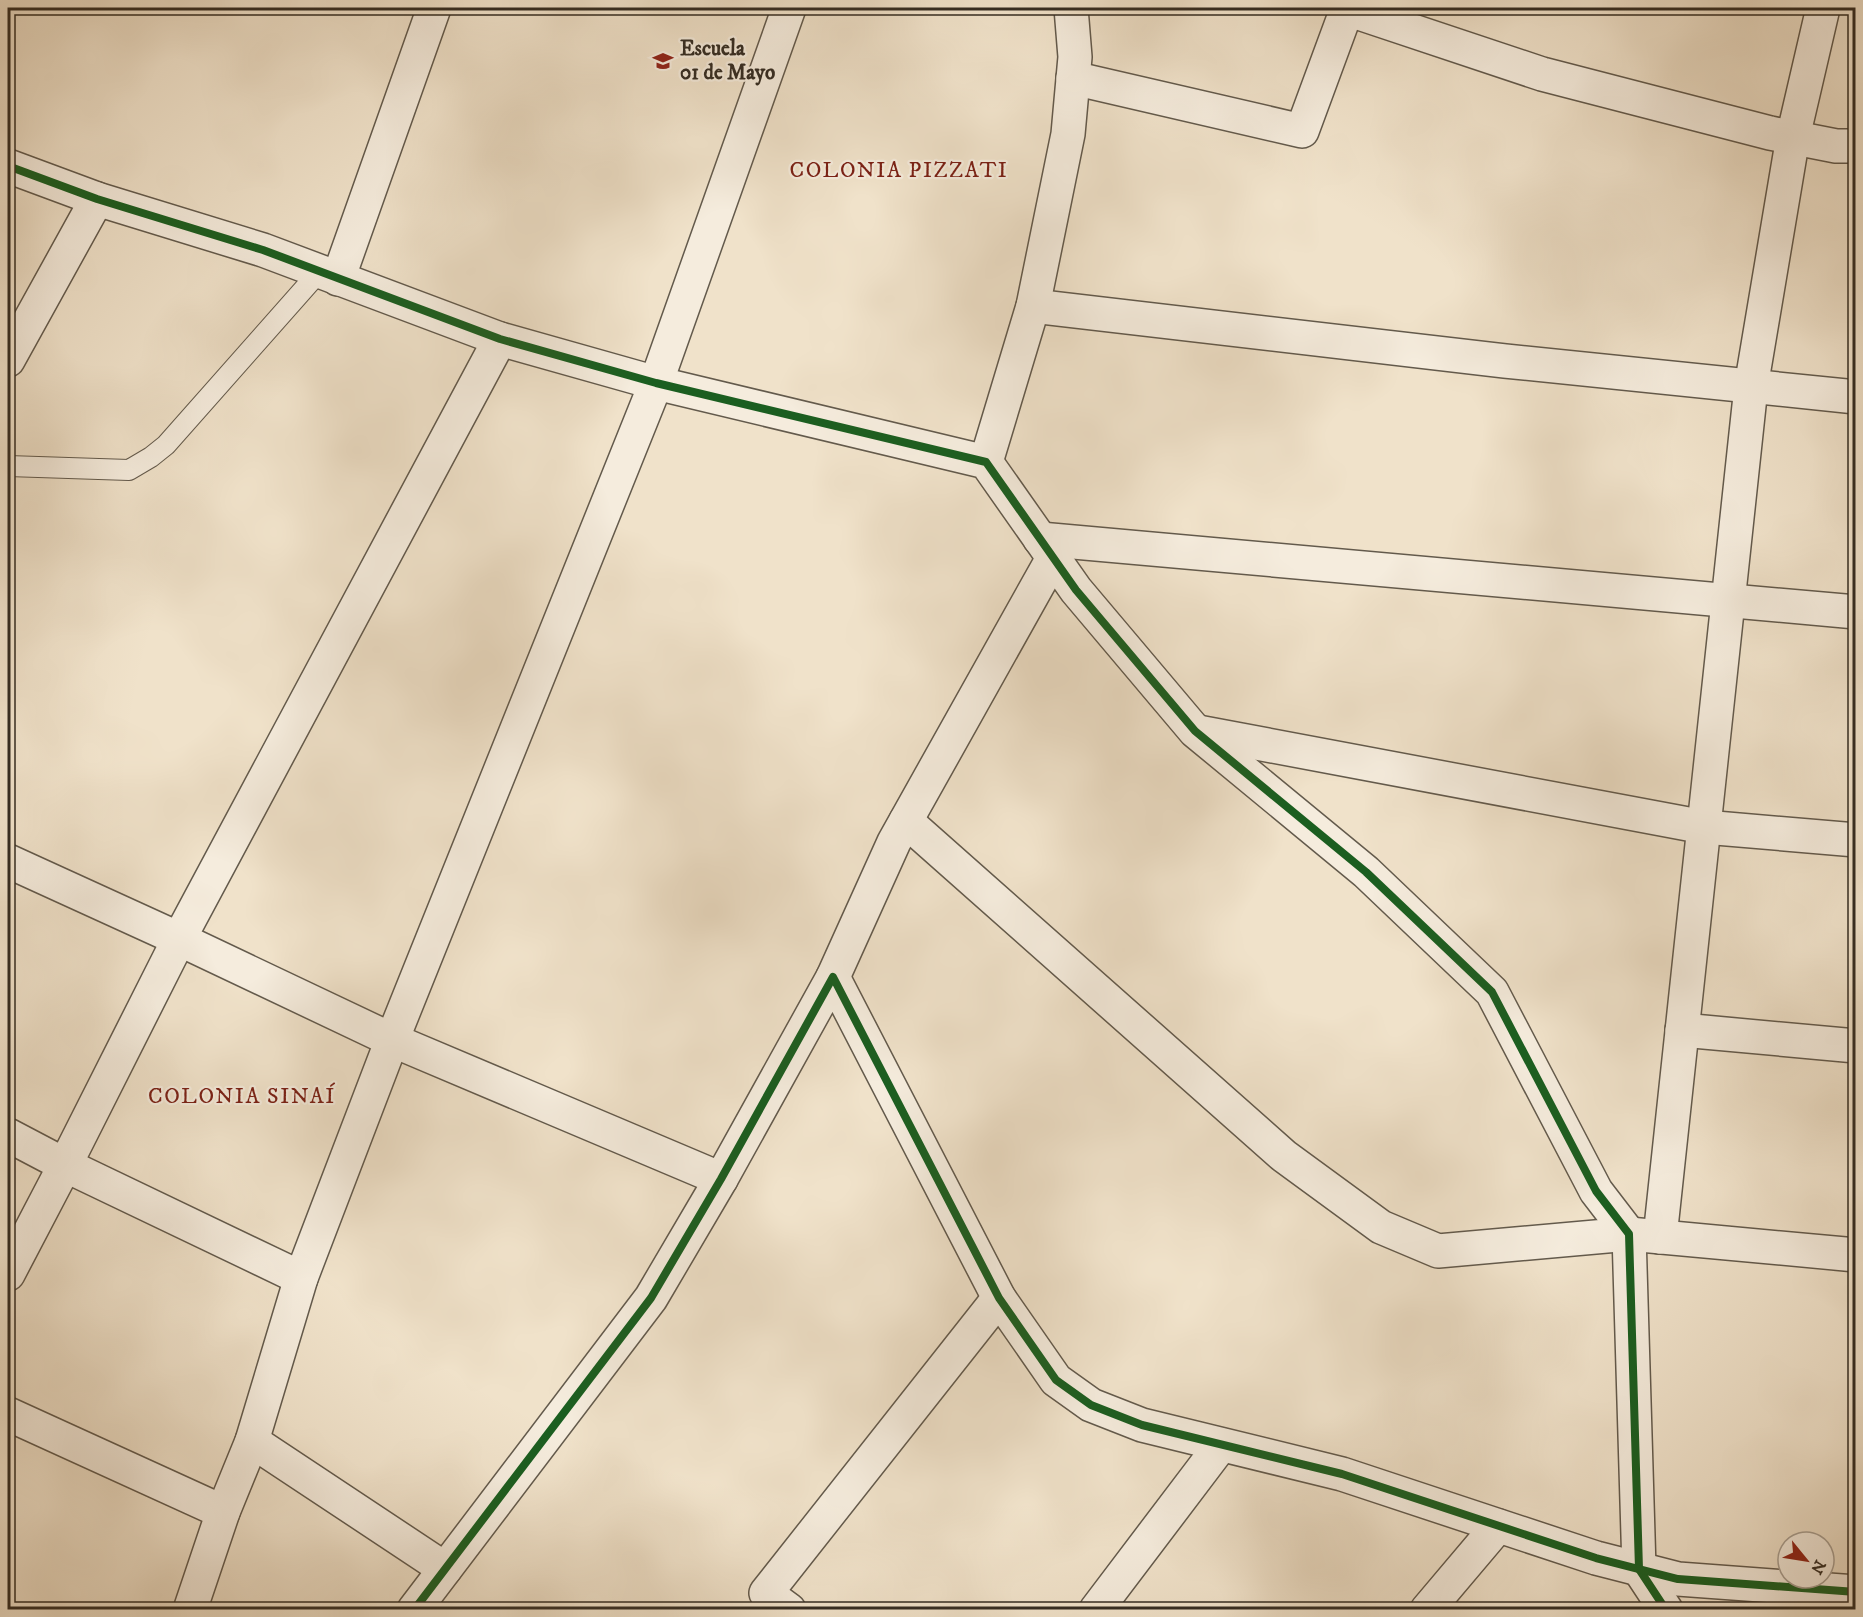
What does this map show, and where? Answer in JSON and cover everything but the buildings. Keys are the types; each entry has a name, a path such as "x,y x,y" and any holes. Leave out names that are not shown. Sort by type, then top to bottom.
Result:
{"street":[{"path":"329,275 434,8"},
{"path":"190,1610 223,1512 252,1441 301,1278 392,1040 656,383 789,8"},
{"path":"986,462 1033,306 1068,134 1075,57 1071,8"},
{"path":"1073,78 1302,132 1346,8 1542,74 1793,137 1836,146 1856,146"},
{"path":"1666,1610 1640,1569 1644,1235 1682,1030 1751,387 1793,137 1823,8"},
{"path":"8,166 97,200 263,250 500,339 656,383 986,462 1076,590 1195,731 1366,872 1492,992 1596,1191 1644,1235"},
{"path":"8,360 97,200"},
{"path":"1033,306 1505,361 1856,397"},
{"path":"8,1274 66,1165 179,939 500,339"},
{"path":"1047,548 1856,612"},
{"path":"422,1608 445,1569 651,1298 833,977 894,842 1047,548"},
{"path":"1195,731 1704,827 1856,840"},
{"path":"906,821 1284,1156 1381,1227 1438,1251 1644,1235 1856,1255"},
{"path":"8,861 392,1040 720,1179"},
{"path":"833,977 999,1298 1056,1380 1091,1405 1142,1425 1342,1474 1596,1558 1678,1579 1856,1592"},
{"path":"1682,1030 1856,1046"},
{"path":"8,1135 301,1278"},
{"path":"769,1604 999,1298"},
{"path":"8,1414 223,1512"},
{"path":"252,1441 445,1569"},
{"path":"1096,1610 1221,1445"},
{"path":"1427,1610 1498,1526"}],"lane":[{"path":"8,466 129,470 151,457 166,446 329,275"}],"cycle path":[{"path":"8,166 97,199 263,250 500,339 656,383 986,462 1076,590 1195,731 1366,872 1492,992 1596,1191 1629,1234 1639,1569 1666,1610"},
{"path":"414,1610 651,1298 721,1179 833,977 999,1298 1056,1380 1091,1405 1142,1425 1342,1474 1596,1558 1678,1579 1856,1592"}],"place":[{"name":"Escuela 01 de Mayo","path":"663,61"}],"district":[{"name":"COLONIA PIZZATI","path":"899,170"},
{"name":"COLONIA SINAÍ","path":"242,1096"}]}
